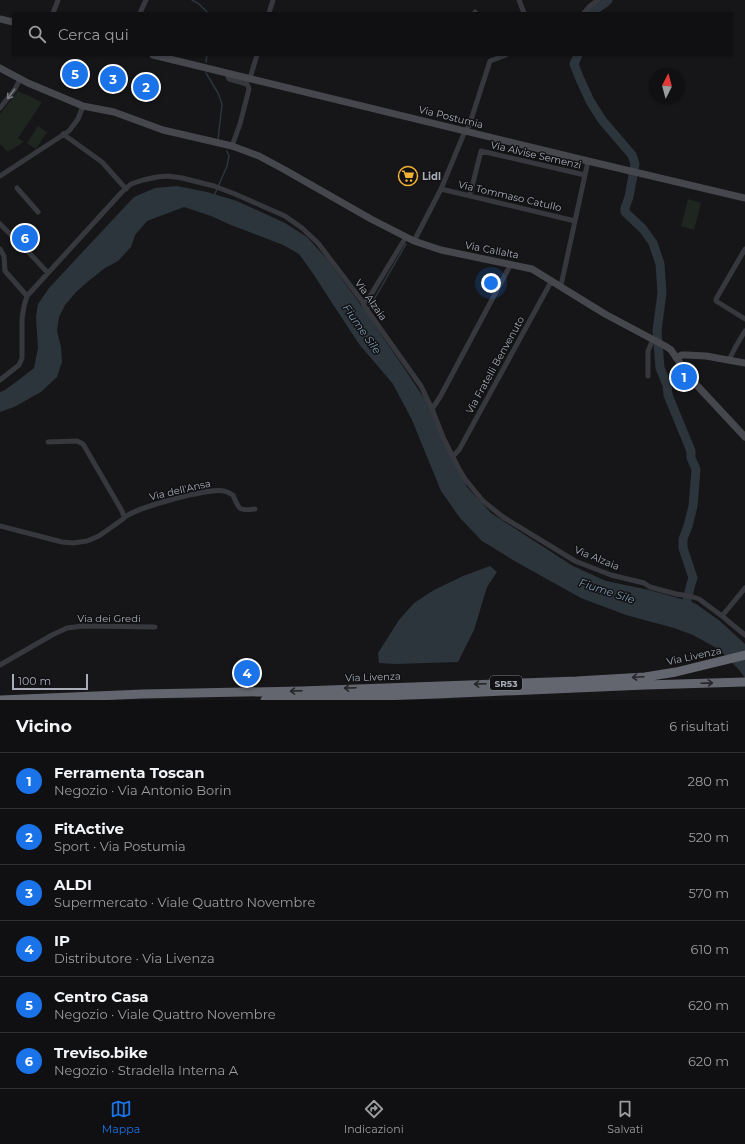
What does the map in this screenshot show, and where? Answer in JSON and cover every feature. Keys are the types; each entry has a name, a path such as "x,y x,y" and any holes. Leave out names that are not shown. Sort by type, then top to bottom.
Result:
{"highway":[{"name":"Via Livenza","path":"0,700 577,681 645,677 676,672 745,656"},
{"name":"Via Livenza","path":"265,700 437,694 645,684 745,682"}],"main road":[{"path":"0,19 12,22"},
{"name":"Via Postumia","path":"157,56 745,198"},
{"name":"Via Callalta","path":"0,68 20,79 83,106 114,112 163,130 232,146 259,156 371,219 414,241 441,250 532,269 605,314 671,350 691,379 745,437"},
{"path":"676,358 682,355 706,356 745,363"}],"street":[{"path":"53,12 58,0"},
{"path":"140,12 146,0"},
{"path":"269,12 273,0"},
{"path":"519,0 524,12"},
{"path":"585,12 598,0"},
{"path":"250,78 257,56"},
{"path":"414,241 441,189 465,131 469,126 491,61 504,56"},
{"path":"228,73 229,79 247,84 249,89 240,124 232,146"},
{"path":"0,108 15,89 20,79"},
{"path":"0,176 68,131 78,119 83,106"},
{"path":"63,134 102,162 126,189"},
{"name":"Via Alvise Semenzi","path":"470,195 480,151 585,175"},
{"path":"560,286 588,161"},
{"name":"Via Alzaia","path":"0,380 19,365 22,358 22,319 27,296 121,192 131,184 157,176 168,176 217,187 285,216 302,228 318,243 362,301 420,386 464,479 483,502 564,555 581,564 611,575 644,583 650,587 676,594 688,595 699,599 745,635"},
{"path":"17,188 38,212"},
{"name":"Via Tommaso Catullo","path":"441,189 575,221"},
{"path":"0,224 48,273"},
{"path":"362,301 367,301 406,237"},
{"path":"0,249 4,256 5,271 27,296"},
{"path":"745,249 716,299 716,302 745,319"},
{"path":"432,409 440,397 511,264"},
{"name":"Via Fratelli Benvenuto","path":"453,456 459,450 552,280"},
{"path":"729,360 745,331"},
{"path":"648,376 648,351 653,339"},
{"path":"48,442 77,441 83,444 124,517"},
{"name":"Via dell'Ansa","path":"0,526 62,542 78,543 99,536 121,521 124,517 139,509 197,494 224,490 233,495 240,509 244,511 255,509"},
{"path":"722,616 745,588"},
{"name":"Via dei Gredi","path":"0,665 52,635 73,627 155,627"}],"shaded area":[{"path":"18,91 42,102 18,138 24,142 7,151 0,144 0,114"},
{"path":"38,126 47,132 36,149 27,143"},
{"path":"688,199 701,203 694,230 681,226"}],"water":[{"name":"Fiume Sile","path":"177,186 207,192 237,201 285,223 307,237 328,260 366,312 426,401 467,487 491,513 573,566 606,581 649,590 696,604 720,621 745,644 745,678 720,650 693,635 674,628 626,615 581,598 482,541 460,518 441,491 412,420 393,384 359,344 299,254 283,245 211,216 184,207 147,221 135,235 131,247 118,261 105,268 91,279 77,291 65,305 59,317 57,331 61,347 62,362 57,377 41,392 14,407 0,412 0,392 5,390 34,368 38,348 36,317 38,304 49,288 134,197 155,188"},
{"path":"490,566 497,572 487,587 474,630 458,662 379,663 378,653 399,620 414,603 434,590 463,576"}],"waterway":[{"path":"192,0 199,4 207,12"},
{"path":"593,12 608,0"},
{"path":"206,62 207,56"},
{"path":"578,56 574,64 590,101 602,120 632,155 635,164 625,212 643,229 653,243 660,264 662,293 657,331 660,368 667,385 668,395 691,451 691,458 696,469 693,506 683,539 683,548 693,578 684,612"},
{"path":"206,73 218,93 222,104 218,140"},
{"path":"214,196 227,166 229,156 227,151"},
{"path":"369,308 406,244"}],"place":[{"name":"Centro Casa","path":"75,74"},
{"name":"ALDI","path":"113,79"},
{"name":"FitActive","path":"146,87"},
{"name":"Lidl","path":"408,176"},
{"name":"Treviso.bike","path":"25,238"},
{"name":"Ferramenta Toscan","path":"684,377"},
{"name":"IP","path":"247,673"}]}
